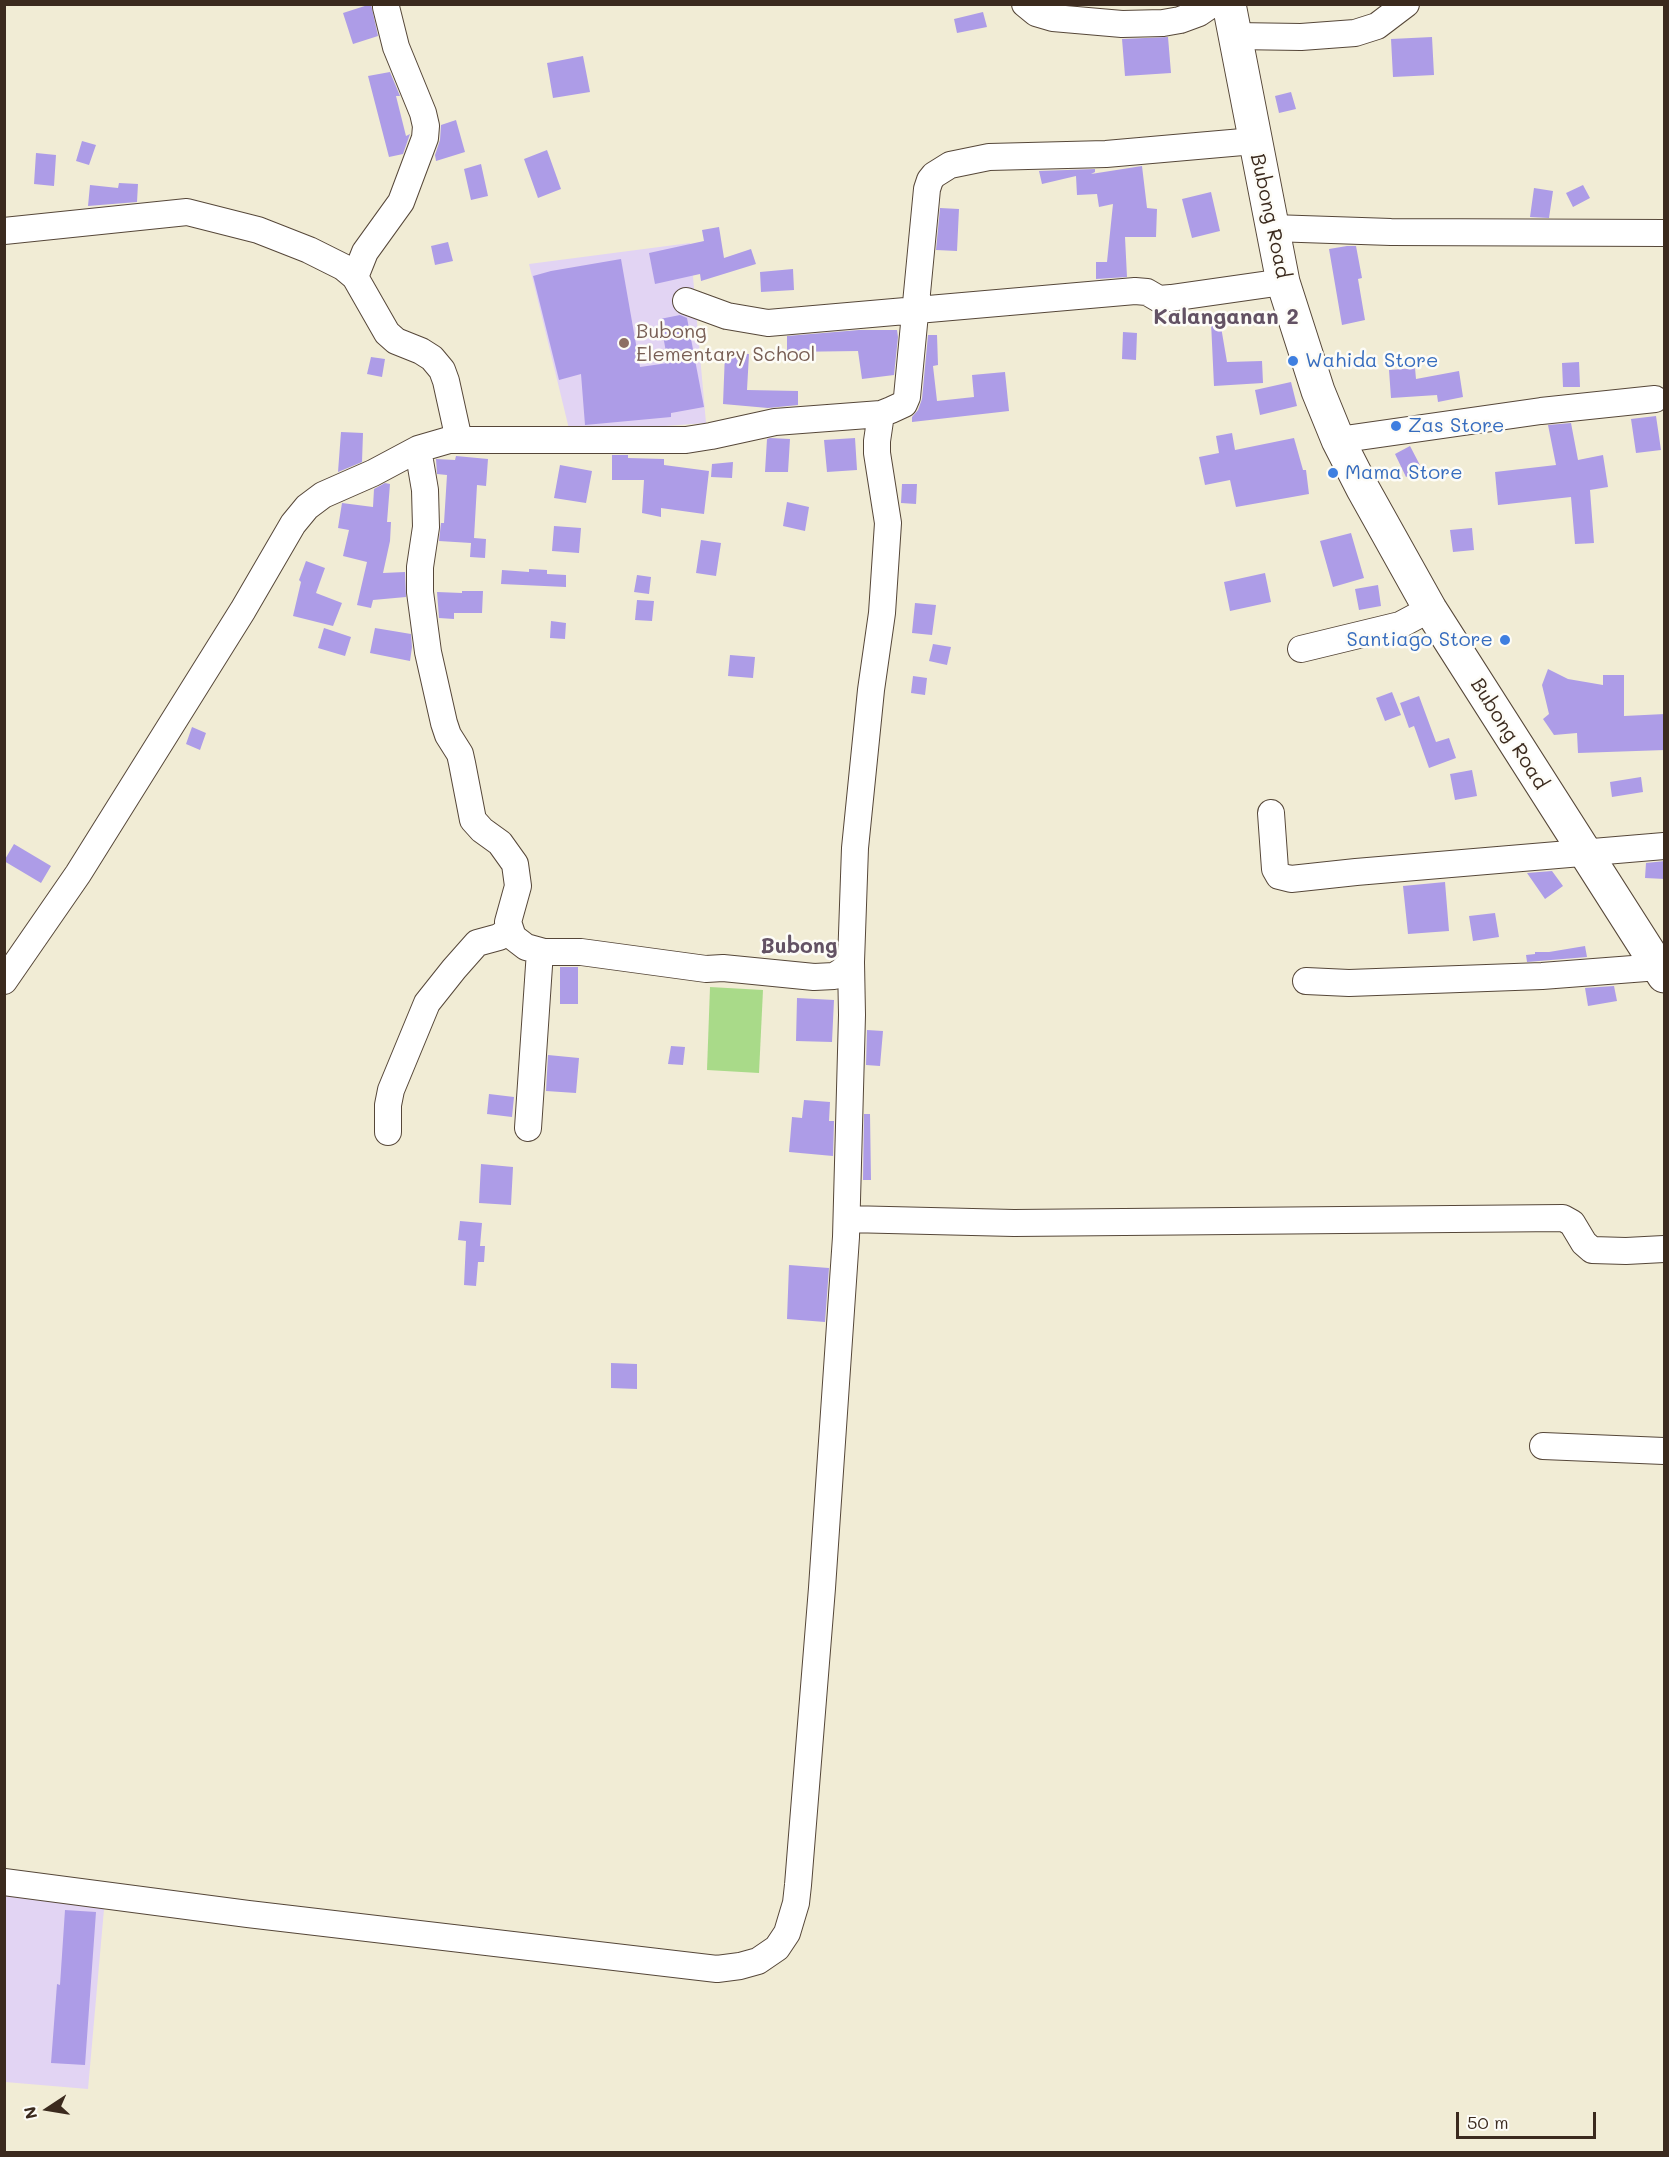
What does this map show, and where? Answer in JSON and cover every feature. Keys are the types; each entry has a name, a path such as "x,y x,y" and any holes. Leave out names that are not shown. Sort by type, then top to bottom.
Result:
{"main road":[{"name":"Bubong Road","path":"1232,20 1283,282 1318,392 1338,440 1430,609 1662,971"}],"street":[{"path":"1025,4 1036,13 1053,18 1122,24 1163,23 1180,20 1199,13 1212,4"},
{"path":"1232,20 1301,37 1354,33 1377,26 1406,4"},
{"path":"355,277 365,252 400,202 425,138 423,113 396,47 386,7"},
{"path":"4,981 78,874 299,515 323,495 373,473 418,449 459,440 686,440 775,422 881,414 900,407 907,396 927,189 934,175 950,165 989,157 1106,154 1254,141"},
{"path":"4,231 187,212 258,230 309,250 343,267 355,277 387,333 396,340 422,351 432,358 442,370 450,394 459,440"},
{"path":"1272,228 1391,232 1665,233"},
{"path":"686,301 727,316 768,323 1135,291 1147,292 1159,299 1283,282"},
{"path":"1338,440 1541,411 1655,399"},
{"path":"4,1882 248,1914 717,1969 758,1961 777,1948 787,1933 796,1903 798,1885 823,1577 846,1219 855,849 860,789 882,613 888,522 877,453 881,414"},
{"path":"418,449 425,490 426,526 420,567 420,592 428,652 446,729 462,763 473,820 500,843 515,864 518,886 508,922 510,930 519,942 540,951 581,952 706,969 731,969 814,977 834,976 851,962"},
{"path":"1301,648 1401,625 1430,609"},
{"path":"1271,813 1275,868 1279,876 1283,878 1307,878 1665,846"},
{"path":"388,1132 388,1105 391,1090 427,1003 477,943 499,937 510,930"},
{"path":"528,1128 540,951"},
{"path":"1306,981 1349,983 1662,971"},
{"path":"846,1219 1014,1223 1563,1218 1572,1223 1584,1243 1593,1250 1665,1249"},
{"path":"1543,1446 1665,1451"}],"shaded area":[{"name":"Bubong Elementary School","path":"690,243 706,423 570,433 529,264"},
{"path":"4,1889 105,1898 88,2089 5,2082"}],"green space":[{"path":"710,987 763,990 759,1073 707,1070"}],"building":[{"path":"371,4 378,36 353,44 343,13"},
{"path":"983,12 987,27 957,33 954,19"},
{"path":"1168,37 1171,73 1125,76 1122,39"},
{"path":"1432,37 1434,75 1393,77 1391,39"},
{"path":"583,56 590,92 553,98 547,63"},
{"path":"390,72 400,96 396,96 406,136 410,134 403,154 389,157 368,76"},
{"path":"1291,92 1296,109 1279,113 1275,96"},
{"path":"456,120 465,152 436,161 435,155 440,140 441,125"},
{"path":"82,141 96,145 89,165 76,161"},
{"path":"547,150 561,189 538,198 524,159"},
{"path":"36,153 56,155 54,186 34,184"},
{"path":"481,164 488,196 471,200 464,169"},
{"path":"1142,166 1147,208 1157,209 1156,237 1125,237 1127,277 1096,279 1096,262 1107,262 1113,204 1099,207 1097,194 1077,195 1076,176 1042,184 1039,171 1095,169 1095,172 1091,174"},
{"path":"119,183 138,184 137,202 88,206 90,185 118,188"},
{"path":"1583,185 1590,198 1573,207 1566,193"},
{"path":"1534,188 1553,191 1549,218 1530,217"},
{"path":"1211,192 1220,231 1192,238 1182,199"},
{"path":"940,208 959,209 957,251 936,250"},
{"path":"719,227 724,258 751,249 756,264 701,281 700,274 655,284 649,253 704,241 702,230"},
{"path":"448,242 453,261 435,265 431,246"},
{"path":"1356,246 1362,278 1358,279 1365,320 1342,325 1329,249"},
{"name":"Bubong Elementary School","path":"621,259 640,367 668,363 660,319 680,315 687,318 704,407 671,413 671,417 585,425 581,374 559,380 533,276"},
{"path":"793,269 794,290 761,292 760,272"},
{"path":"1220,321 1227,362 1262,361 1263,383 1214,386 1211,322"},
{"path":"859,330 897,330 894,375 862,379 858,351 787,352 787,336"},
{"path":"1123,332 1137,333 1136,360 1122,359"},
{"path":"928,335 937,335 938,365 933,366 937,401 974,397 972,375 1005,372 1009,411 912,422 912,417 918,410 922,399"},
{"path":"725,353 749,354 747,390 798,391 798,405 768,408 723,404"},
{"path":"371,357 385,359 382,377 367,374"},
{"path":"1579,362 1580,387 1563,387 1562,363"},
{"path":"1415,368 1416,379 1459,371 1463,397 1438,402 1437,395 1391,398 1389,370"},
{"path":"1291,382 1297,406 1260,415 1255,390"},
{"path":"1656,416 1661,450 1636,453 1631,419"},
{"path":"1571,423 1578,460 1603,455 1608,487 1590,490 1594,543 1575,544 1571,497 1498,505 1495,472 1556,465 1548,425"},
{"path":"341,432 363,433 362,462 338,472"},
{"path":"1232,433 1235,450 1294,438 1303,470 1306,470 1309,494 1236,507 1230,480 1205,485 1199,457 1219,453 1216,436"},
{"path":"855,438 857,470 827,472 824,440"},
{"path":"767,439 790,439 788,472 765,472"},
{"path":"1410,446 1422,469 1406,477 1395,454"},
{"path":"612,455 664,459 664,465 709,471 704,514 661,508 661,517 642,513 644,480 612,480"},
{"path":"456,456 488,459 486,486 477,485 474,538 486,539 485,558 470,557 471,543 439,541 441,523 444,523 447,475 437,474 436,459 455,460"},
{"path":"733,462 732,478 711,477 712,464"},
{"path":"560,465 592,471 586,503 554,498"},
{"path":"385,483 390,484 387,522 391,522 390,541 383,573 405,572 406,597 373,600 371,608 357,605 367,562 343,556 349,530 338,528 342,503 373,507 374,489"},
{"path":"902,484 917,484 916,504 901,503"},
{"path":"787,502 809,507 805,531 783,526"},
{"path":"554,526 581,528 579,553 552,551"},
{"path":"1472,528 1474,550 1453,552 1450,530"},
{"path":"1351,533 1364,578 1333,587 1320,541"},
{"path":"701,540 721,543 716,576 696,573"},
{"path":"306,561 325,568 316,593 342,603 333,626 293,616 301,582 299,580"},
{"path":"529,569 547,570 547,574 566,575 566,587 501,584 502,570 529,572"},
{"path":"1265,573 1271,602 1230,611 1224,582"},
{"path":"637,575 651,577 649,594 634,592"},
{"path":"1378,585 1381,606 1359,610 1355,589"},
{"path":"462,591 483,591 482,613 454,613 454,619 439,618 437,592 462,593"},
{"path":"637,600 654,601 652,621 635,620"},
{"path":"915,603 936,605 932,635 912,633"},
{"path":"551,621 566,623 565,639 550,638"},
{"path":"324,628 351,637 345,656 318,648"},
{"path":"375,628 411,634 410,661 370,653"},
{"path":"933,644 951,647 947,665 929,661"},
{"path":"730,655 755,657 753,678 728,676"},
{"path":"1548,669 1568,679 1603,685 1603,675 1624,675 1624,716 1665,714 1665,750 1578,753 1577,733 1554,735 1543,719 1549,714 1542,685"},
{"path":"913,676 927,678 925,695 911,693"},
{"path":"1392,692 1401,715 1385,721 1376,698"},
{"path":"1419,696 1436,742 1449,738 1456,758 1429,768 1414,726 1409,728 1400,703"},
{"path":"192,727 206,733 200,750 186,744"},
{"path":"1472,770 1477,796 1455,800 1450,774"},
{"path":"1641,777 1643,792 1612,797 1610,782"},
{"path":"14,844 51,866 41,883 4,861"},
{"path":"1665,861 1665,879 1645,878 1646,863"},
{"path":"1552,871 1563,886 1545,899 1527,873"},
{"path":"1445,882 1449,931 1408,934 1403,886"},
{"path":"1495,913 1499,937 1473,941 1469,916"},
{"path":"1585,946 1587,957 1527,962 1526,955 1535,954 1535,952"},
{"path":"560,967 578,967 578,1004 560,1004"},
{"path":"1614,986 1617,1001 1588,1006 1585,988"},
{"path":"797,998 834,1000 832,1042 796,1041"},
{"path":"867,1030 883,1031 880,1066 866,1065"},
{"path":"671,1046 685,1047 683,1065 668,1064"},
{"path":"548,1055 579,1058 576,1093 546,1091"},
{"path":"489,1094 514,1097 512,1117 487,1114"},
{"path":"804,1100 830,1102 829,1121 834,1121 833,1156 789,1152 792,1117 802,1118"},
{"path":"864,1114 870,1114 871,1180 863,1180"},
{"path":"481,1164 513,1167 511,1205 479,1203"},
{"path":"460,1221 482,1223 480,1246 485,1246 484,1262 478,1262 476,1286 464,1285 466,1241 458,1240"},
{"path":"789,1265 829,1268 825,1322 787,1319"},
{"path":"611,1363 637,1364 637,1389 611,1388"},
{"path":"65,1910 96,1912 85,2065 51,2063 57,1984 60,1985"}],"place":[{"name":"Bubong Elementary School","path":"624,343"},
{"name":"Wahida Store","path":"1293,361"},
{"name":"Zas Store","path":"1396,426"},
{"name":"Mama Store","path":"1333,473"},
{"name":"Santiago Store","path":"1505,640"}],"district":[{"name":"Kalanganan 2","path":"1226,317"},
{"name":"Bubong","path":"799,947"}]}
